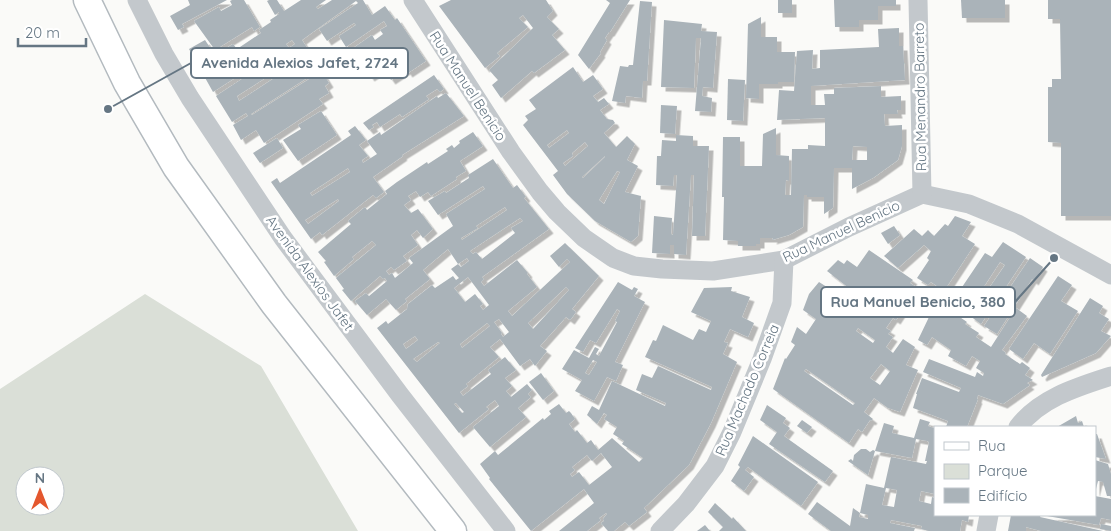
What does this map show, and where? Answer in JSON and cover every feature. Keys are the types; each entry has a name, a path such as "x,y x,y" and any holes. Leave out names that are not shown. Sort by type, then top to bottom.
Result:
{"main road":[{"path":"87,0 127,83 176,167 274,304 453,531"}],"street":[{"name":"Avenida Alexios Jafet","path":"137,0 164,54 190,98 283,238 400,395 506,531"},
{"name":"Rua Manuel Benicio","path":"413,0 511,152 557,212 584,238 613,258 634,266 713,271 784,260 922,194"},
{"name":"Rua Menandro Barreto","path":"918,0 922,194"},
{"path":"922,194 970,204 1018,224 1111,275"},
{"name":"Rua Machado Correia","path":"660,531 686,504 715,466 732,432 782,303 784,260"},
{"path":"1019,426 1027,415 1066,391 1111,376"},
{"path":"986,531 989,516"}],"green space":[{"path":"145,294 261,366 358,531 0,531 0,389"}],"building":[{"path":"188,0 227,0 182,24 184,27 178,30 170,16 190,5"},
{"path":"244,0 260,27 254,31 252,27 215,50 194,21 219,7 221,11 232,5 230,1"},
{"path":"277,0 284,11 301,0 326,0 316,7 318,9 332,0 363,0 372,15 385,6 395,20 397,18 426,61 408,73 406,70 391,80 383,69 370,77 352,49 372,35 375,40 383,34 380,30 387,26 384,21 346,47 339,36 356,25 354,23 327,41 319,29 358,3 356,1 302,40 311,54 307,57 315,70 305,75 307,78 251,114 321,70 329,83 325,86 329,93 319,99 323,104 264,143 256,130 241,140 233,125 248,116 246,113 232,122 216,96 254,71 252,67 213,92 189,49 205,40 215,55 233,44 237,49 261,33 259,30 279,14 279,12 275,15 267,1","holes":["292,40 295,44 289,48 286,44","280,49 282,53 268,62 266,58","301,52 305,58 239,101 237,96 292,61 290,59","396,54 399,58 390,64 387,60"]},
{"path":"451,0 546,0 553,11 547,17 559,29 552,35 565,50 534,73 532,71 501,98 492,85 498,80 489,70 533,28 523,15 519,18 528,27 497,53 500,56 485,68 439,6"},
{"path":"606,0 630,0 605,38 607,40 601,53 589,69 578,55 610,3"},
{"path":"778,0 792,0 792,13 778,13"},
{"path":"834,0 896,0 896,6 878,6 878,20 859,20 859,27 835,27"},
{"path":"961,0 1005,0 1005,18 962,18"},
{"path":"1048,0 1111,0 1111,216 1061,216 1061,143 1048,142 1048,87 1052,87 1052,79 1061,79 1060,19 1048,19"},
{"path":"640,1 652,2 647,81 643,81 642,98 626,96 625,103 612,101 620,66 628,67 633,65"},
{"path":"761,17 761,37 777,37 777,52 795,52 794,82 759,84 759,99 746,98 748,24"},
{"path":"664,20 702,24 701,31 717,32 713,88 703,87 702,96 712,98 711,112 695,111 701,38 696,38 694,88 661,87"},
{"path":"899,28 899,46 903,46 905,80 811,86 811,105 825,105 824,94 834,94 834,88 881,86 881,97 901,96 901,110 897,110 898,114 884,114 885,126 902,125 902,146 898,160 873,178 852,189 852,168 834,168 833,208 824,214 824,197 807,197 807,195 804,195 803,227 789,235 772,240 773,238 760,238 760,244 756,244 756,246 738,246 738,241 723,240 723,137 740,137 740,166 762,166 763,134 776,128 776,155 789,156 789,181 786,180 785,195 791,195 792,149 808,149 808,145 825,146 825,118 777,120 779,90 794,91 797,51 813,50 812,69 820,68 820,50 879,47 878,29","holes":["853,146 867,147 867,160 852,160"]},
{"path":"573,67 583,82 593,75 603,89 593,96 598,102 604,98 609,104 600,110 607,119 613,120 615,123 604,133 616,147 627,136 635,144 627,160 638,166 625,192 641,196 638,236 631,242 595,221 567,194 553,175 558,171 523,125 528,120 525,116 536,109 529,100","holes":["567,130 569,133 549,148 547,145","585,142 588,146 565,166 563,163 573,156 572,153","605,156 583,178 582,177","617,171 620,172 604,204 599,200"]},
{"path":"434,75 444,89 440,92 437,89 426,96 429,99 402,117 400,114 380,127 377,122 369,130 363,123"},
{"path":"728,79 745,80 743,121 727,120"},
{"path":"446,93 464,116 402,155 373,177 384,192 376,198 373,195 322,235 320,232 311,239 271,182 277,178 280,183 351,135 348,131 355,126 366,140 359,145 368,156 362,160 363,163 377,154 367,141 380,132 381,135 437,96 438,98","holes":["348,168 350,172 312,196 310,193","338,199 339,201 308,224 305,220"]},
{"path":"661,105 677,106 675,134 660,133"},
{"path":"321,111 337,135 298,161 283,140 301,129 298,125"},
{"path":"473,132 483,146 460,161 466,171 456,177 457,179 431,196 428,192 420,197 416,191 408,196 411,200 404,205 411,213 418,209 433,229 423,238 417,230 411,235 418,245 403,256 407,261 394,270 391,267 386,271 389,275 392,273 395,278 413,263 409,258 453,226 446,214 485,189 483,186 438,215 428,201 445,191 446,193 469,178 468,175 493,159 513,188 517,185 526,197 524,198 549,229 482,277 484,279 481,282 484,286 517,260 537,287 508,311 512,316 570,262 567,259 559,267 550,256 565,243 599,276 572,309 576,312 571,319 566,317 540,346 547,351 535,366 530,359 520,366 500,339 490,347 499,357 466,384 468,386 460,392 463,396 491,374 488,370 505,357 516,370 505,378 512,386 506,391 511,397 527,384 532,390 528,394 531,397 518,408 526,417 490,447 473,427 499,406 495,400 486,407 489,409 459,433 377,328 386,321 388,324 407,309 408,304 432,285 435,288 453,276 456,280 459,278 451,269 458,264 448,249 423,270 430,279 405,299 407,301 396,310 386,299 367,315 355,301 366,293 369,296 387,281 385,278 383,279 380,276 351,301 342,290 344,289 336,278 376,245 372,241 352,257 354,259 334,276 324,262 326,261 318,252 351,224 348,221 365,207 367,210 387,194 385,191 427,162 428,164 448,151 446,149 452,145 454,148 460,143 459,141","holes":["505,207 507,210 462,240 461,238 478,228 476,226","520,218 523,221 511,228 515,233 482,259 476,252 473,254 470,251","467,258 469,261 461,267 458,264","468,277 489,305 483,310 480,306 483,304 475,294 465,302 454,288","566,287 569,290 533,329 528,323","499,319 509,332 503,337 494,322","487,323 490,326 462,348 460,344","415,336 418,340 406,349 403,344","438,342 440,343 417,362 413,359","456,403 464,412 462,413 454,404"]},
{"path":"676,135 693,136 693,146 709,146 705,236 692,236 694,175 691,175 686,255 674,254 674,245 670,245 670,254 652,253 654,216 672,218 671,234 673,235 677,175 674,175 673,186 656,185 657,156 661,156 662,140 676,141"},
{"path":"277,138 283,148 260,163 253,153"},
{"path":"955,216 971,222 962,236 975,244 944,291 931,282 928,285 917,278 929,260 927,258 931,251 924,245 898,268 884,256 914,229 922,236 928,230 934,236 945,224 948,226"},
{"path":"894,226 900,235 888,244 881,233"},
{"path":"1003,242 1026,257 981,324 970,316 1005,265 1000,262 968,311 953,301 948,309 967,322 965,324 979,333 976,337 991,347 1016,308 1027,316 1002,350 1020,364 1022,362 1030,368 1025,375 1033,380 1027,383 1030,385 1003,404 978,395 967,426 946,426 948,421 913,408 922,378 959,392 961,388 923,372 929,359 975,377 977,372 983,376 984,373 976,368 980,361 972,356 966,366 948,356 951,350 932,337 927,345 918,340 929,317 908,302 896,320 893,318 886,328 891,331 888,334 893,337 886,347 893,353 903,339 915,347 906,365 918,370 900,412 888,408 874,398 864,412 873,419 870,420 862,432 858,429 849,443 773,389 785,358 795,345 791,342 797,327 806,334 816,319 803,310 809,294 819,282 830,289 828,293 836,299 838,295 852,304 858,295 827,271 838,260 844,264 847,260 857,267 869,250 913,280 910,283 924,292 921,296 936,306 946,290 956,296 985,253 992,257","holes":["858,328 875,340 873,343 856,331","881,364 890,371 880,385 870,378","806,369 855,403 853,405 804,371"]},
{"path":"1030,258 1043,267 1034,281 1032,279 997,334 984,326"},
{"path":"1058,276 1072,285 1061,301 1078,311 1050,354 1034,343 1023,359 1009,349"},
{"path":"618,282 632,290 634,287 638,289 634,296 645,302 615,362 623,365 616,381 607,377 594,401 575,391 582,380 562,369 574,350 589,358 595,347 599,349 596,354 599,356 617,322 615,321 620,311 617,309 596,343 590,340 583,352 575,348","holes":["593,360 597,362 589,375 585,373"]},
{"path":"732,287 731,291 750,297 742,317 754,323 748,337 730,329 724,342 728,343 723,354 737,362 711,423 689,465 644,508 647,512 629,526 625,522 614,531 608,531 601,523 604,521 606,513 599,518 601,520 587,531 559,531 594,503 584,489 531,531 489,479 480,464 495,451 498,455 543,418 544,420 551,414 549,411 559,404 566,413 569,411 571,413 575,419 569,424 575,432 577,430 587,443 591,440 598,450 612,438 639,462 643,458 622,444 624,441 613,434 617,427 604,419 607,415 604,413 597,424 587,415 592,406 599,410 612,381 665,406 666,403 636,390 642,374 652,378 658,366 711,390 712,387 645,357 653,340 656,341 663,325 693,340 699,329 706,332 711,321 691,312 704,288","holes":["601,453 612,467 589,485 579,472 572,477 570,474 575,470 572,467 587,455 592,461"]},
{"path":"1090,298 1103,306 1099,313 1109,319 1101,331 1111,336 1096,353 1042,377 1041,375"},
{"path":"541,373 554,391 543,400 529,382"},
{"path":"767,405 786,418 783,423 790,428 784,436 833,471 825,482 769,444 777,432 760,420"},
{"path":"1076,416 1078,423 1082,421 1084,426 1059,426"},
{"path":"920,419 930,422 928,426 934,428 934,494 921,491 919,501 931,504 932,497 934,498 934,516 969,516 968,522 962,520 960,531 929,531 921,529 922,526 891,520 890,523 915,528 914,531 831,531 808,514 817,502 850,526 853,508 860,513 866,484 884,488 891,457 926,464 927,461 925,461 929,442 927,441 916,439 912,458 875,451 884,423 894,426 892,433 914,438","holes":["886,488 897,490 894,507 882,505","860,513 868,515 868,519 859,517"]},
{"path":"802,420 812,427 807,433 797,426"},
{"path":"1096,434 1097,434 1106,459 1096,457"},
{"path":"753,436 818,482 801,506 748,467 745,470 754,477 744,491 731,481 740,467 738,465"},
{"path":"861,449 866,449 870,452 875,451 868,475 848,461 851,459 853,461 854,455"},
{"path":"1096,460 1108,464 1111,474 1111,496 1107,496 1103,482 1098,481 1096,489"},
{"path":"1096,496 1111,499 1111,520 1101,518 1099,525 1047,516 1096,516"},
{"path":"715,503 732,519 733,517 746,531 719,531 723,527 708,512"},
{"path":"1011,516 1040,516 1103,531 1041,531 1026,527 1026,531 1008,531"},
{"path":"1101,524 1111,526 1111,531 1100,529"},
{"path":"705,525 710,531 697,531"}],"place":[{"name":"Avenida Alexios Jafet, 2724","path":"108,109"},
{"name":"Rua Manuel Benicio, 380","path":"1054,258"}]}
